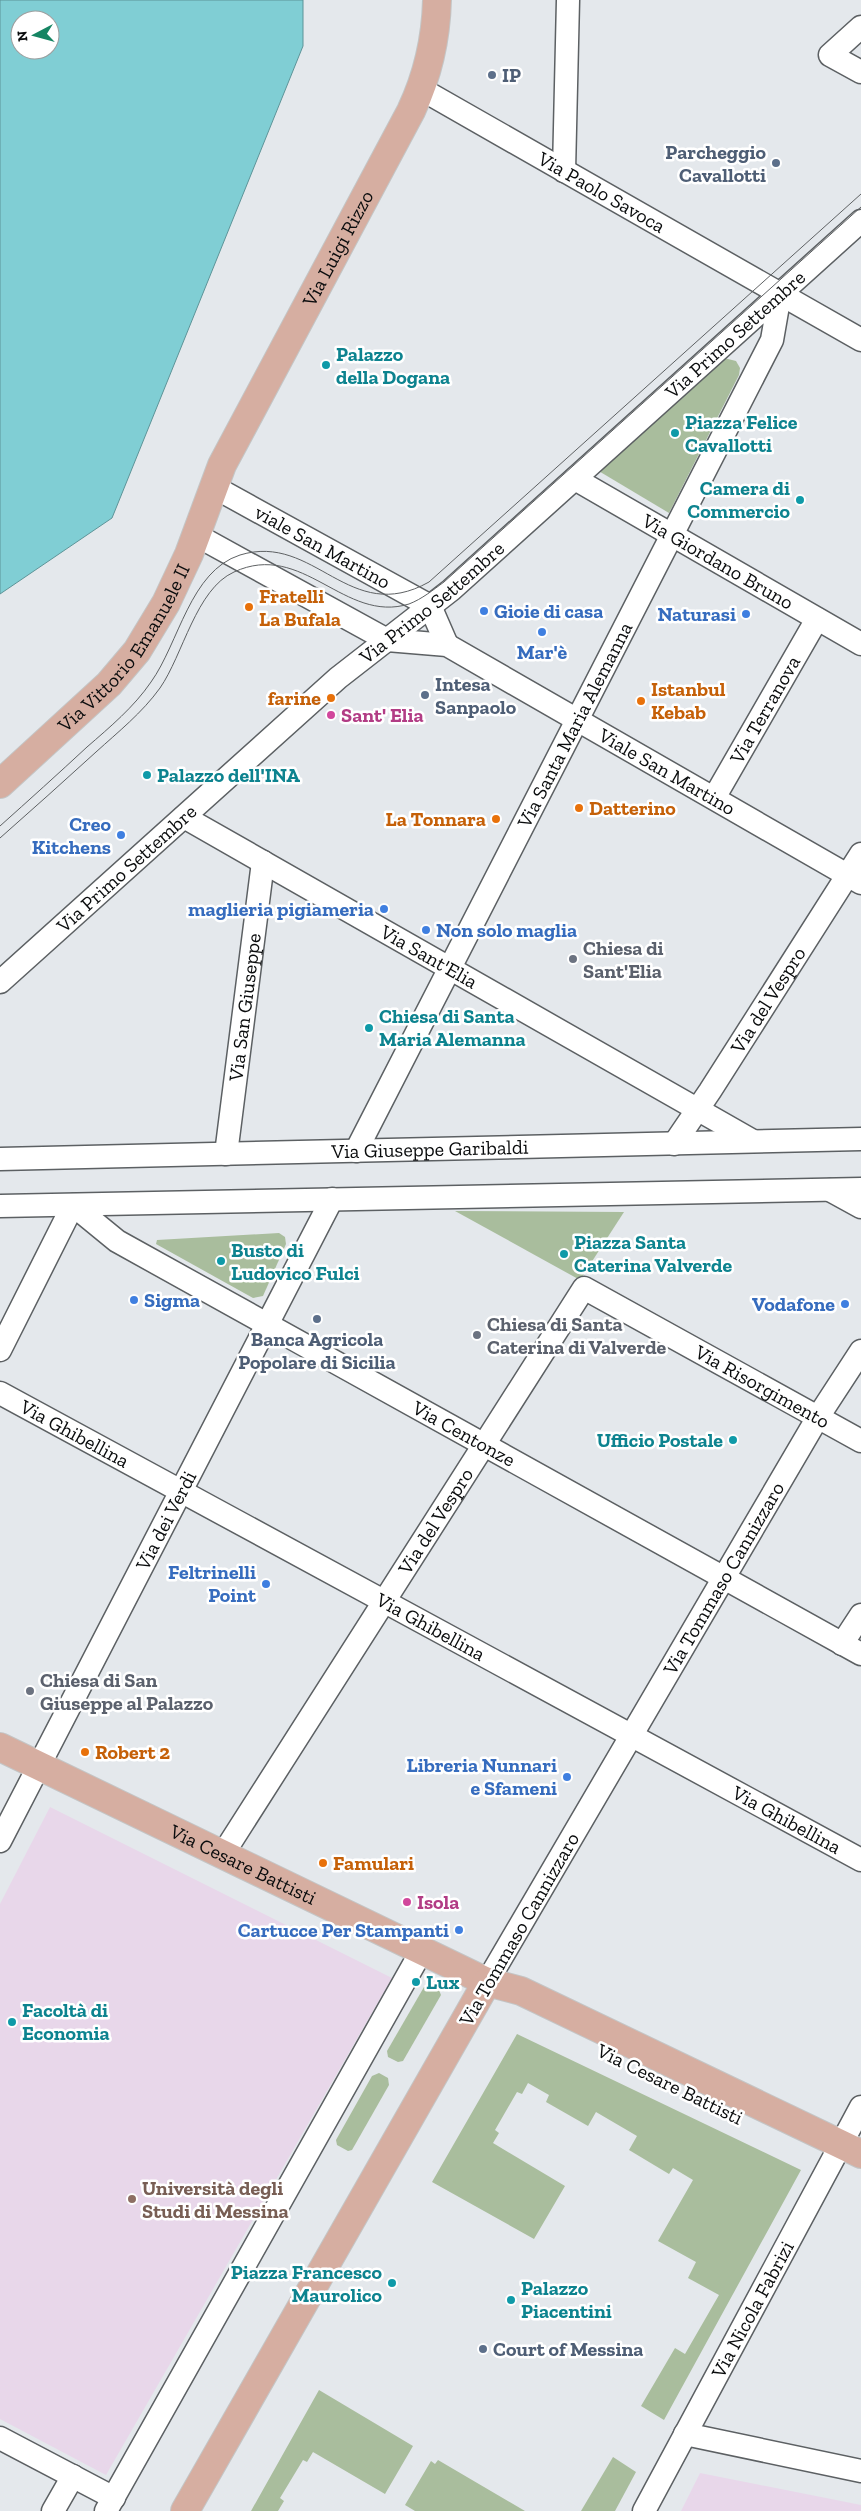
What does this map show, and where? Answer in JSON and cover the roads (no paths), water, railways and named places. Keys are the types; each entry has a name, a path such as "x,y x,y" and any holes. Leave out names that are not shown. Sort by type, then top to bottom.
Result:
{"main road":[{"name":"Via Luigi Rizzo","path":"214,487 222,465 390,152 421,89 433,48 437,0"},
{"name":"Via Vittorio Emanuele II","path":"0,784 76,716 124,668 153,628 166,604 196,536 214,487"},
{"name":"Via Cesare Battisti","path":"0,1747 487,1982 513,2008 845,2153 861,2174"},
{"name":"Via Tommaso Cannizzaro","path":"185,2511 487,1982"}],"street":[{"path":"564,171 568,0"},
{"path":"861,27 830,55 861,72"},
{"name":"Via Paolo Savoca","path":"421,89 861,340"},
{"name":"Via Primo Settembre","path":"0,982 338,678 451,590 861,221"},
{"name":"Via Santa Maria Alemanna","path":"356,1151 772,340 780,294"},
{"name":"Via Giordano Bruno","path":"575,479 861,644"},
{"name":"viale San Martino","path":"214,487 430,606"},
{"path":"196,536 387,640 447,645 430,606"},
{"name":"Via Terranova","path":"714,798 817,619"},
{"name":"Viale San Martino","path":"447,645 854,879"},
{"name":"Via Sant'Elia","path":"184,817 754,1142"},
{"name":"Via del Vespro","path":"674,1144 854,879 861,854"},
{"name":"Via San Giuseppe","path":"226,1154 264,862"},
{"name":"Via Giuseppe Garibaldi","path":"0,1159 861,1139"},
{"path":"829,1189 861,1207"},
{"path":"0,1206 861,1189"},
{"name":"Via dei Verdi","path":"0,1841 266,1324 332,1200"},
{"path":"0,1350 73,1205"},
{"name":"Via Centonze","path":"73,1205 117,1241 851,1649"},
{"name":"Via del Vespro","path":"222,1854 584,1288"},
{"name":"Via Risorgimento","path":"584,1288 861,1441"},
{"name":"Via Tommaso Cannizzaro","path":"487,1982 818,1418 861,1352"},
{"name":"Via Ghibellina","path":"0,1393 861,1860"},
{"path":"851,1649 861,1615"},
{"path":"0,2438 73,2476 110,2504 422,1950"},
{"name":"Via Nicola Fabrizi","path":"644,2511 685,2434 845,2153 861,2107"},
{"path":"685,2434 861,2471"},
{"path":"53,2511 73,2476"}],"water":[{"path":"0,0 303,0 303,46 112,518 0,594"}],"tram line":[{"path":"0,826 137,700 161,666 197,592 209,576 223,563 240,555 266,551 290,556 354,587 376,594 401,593 429,582 861,194"},
{"path":"0,838 121,730 153,697 168,674 200,607 221,581 234,572 259,565 281,566 303,573 364,603 386,607 409,604 418,600 444,582 861,207"}],"place":[{"name":"IP","path":"492,75"},
{"name":"Parcheggio Cavallotti","path":"776,163"},
{"name":"Palazzo della Dogana","path":"326,365"},
{"name":"Piazza Felice Cavallotti","path":"675,433"},
{"name":"Camera di Commercio","path":"800,500"},
{"name":"Fratelli La Bufala","path":"249,607"},
{"name":"Gioie di casa","path":"484,611"},
{"name":"Naturasi","path":"746,614"},
{"name":"Mar'è","path":"542,632"},
{"name":"Intesa Sanpaolo","path":"425,695"},
{"name":"farine","path":"331,698"},
{"name":"Istanbul Kebab","path":"641,701"},
{"name":"Sant' Elia","path":"331,715"},
{"name":"Palazzo dell'INA","path":"147,775"},
{"name":"Datterino","path":"579,808"},
{"name":"La Tonnara","path":"496,819"},
{"name":"Creo Kitchens","path":"121,835"},
{"name":"maglieria pigiameria","path":"384,909"},
{"name":"Non solo maglia","path":"426,930"},
{"name":"Chiesa di Sant'Elia","path":"573,959"},
{"name":"Chiesa di Santa Maria Alemanna","path":"369,1028"},
{"name":"Piazza Santa Caterina Valverde","path":"564,1254"},
{"name":"Busto di Ludovico Fulci","path":"221,1261"},
{"name":"Sigma","path":"134,1300"},
{"name":"Vodafone","path":"845,1304"},
{"name":"Banca Agricola Popolare di Sicilia","path":"317,1319"},
{"name":"Chiesa di Santa Caterina di Valverde","path":"477,1335"},
{"name":"Ufficio Postale","path":"733,1440"},
{"name":"Feltrinelli Point","path":"266,1584"},
{"name":"Chiesa di San Giuseppe al Palazzo","path":"30,1691"},
{"name":"Robert 2","path":"85,1752"},
{"name":"Libreria Nunnari e Sfameni","path":"567,1777"},
{"name":"Famulari","path":"323,1863"},
{"name":"Isola","path":"407,1902"},
{"name":"Cartucce Per Stampanti","path":"459,1930"},
{"name":"Lux","path":"416,1982"},
{"name":"Facoltà di Economia","path":"12,2022"},
{"name":"Università degli Studi di Messina","path":"132,2199"},
{"name":"Piazza Francesco Maurolico","path":"392,2283"},
{"name":"Palazzo Piacentini","path":"511,2300"},
{"name":"Court of Messina","path":"483,2349"}]}
